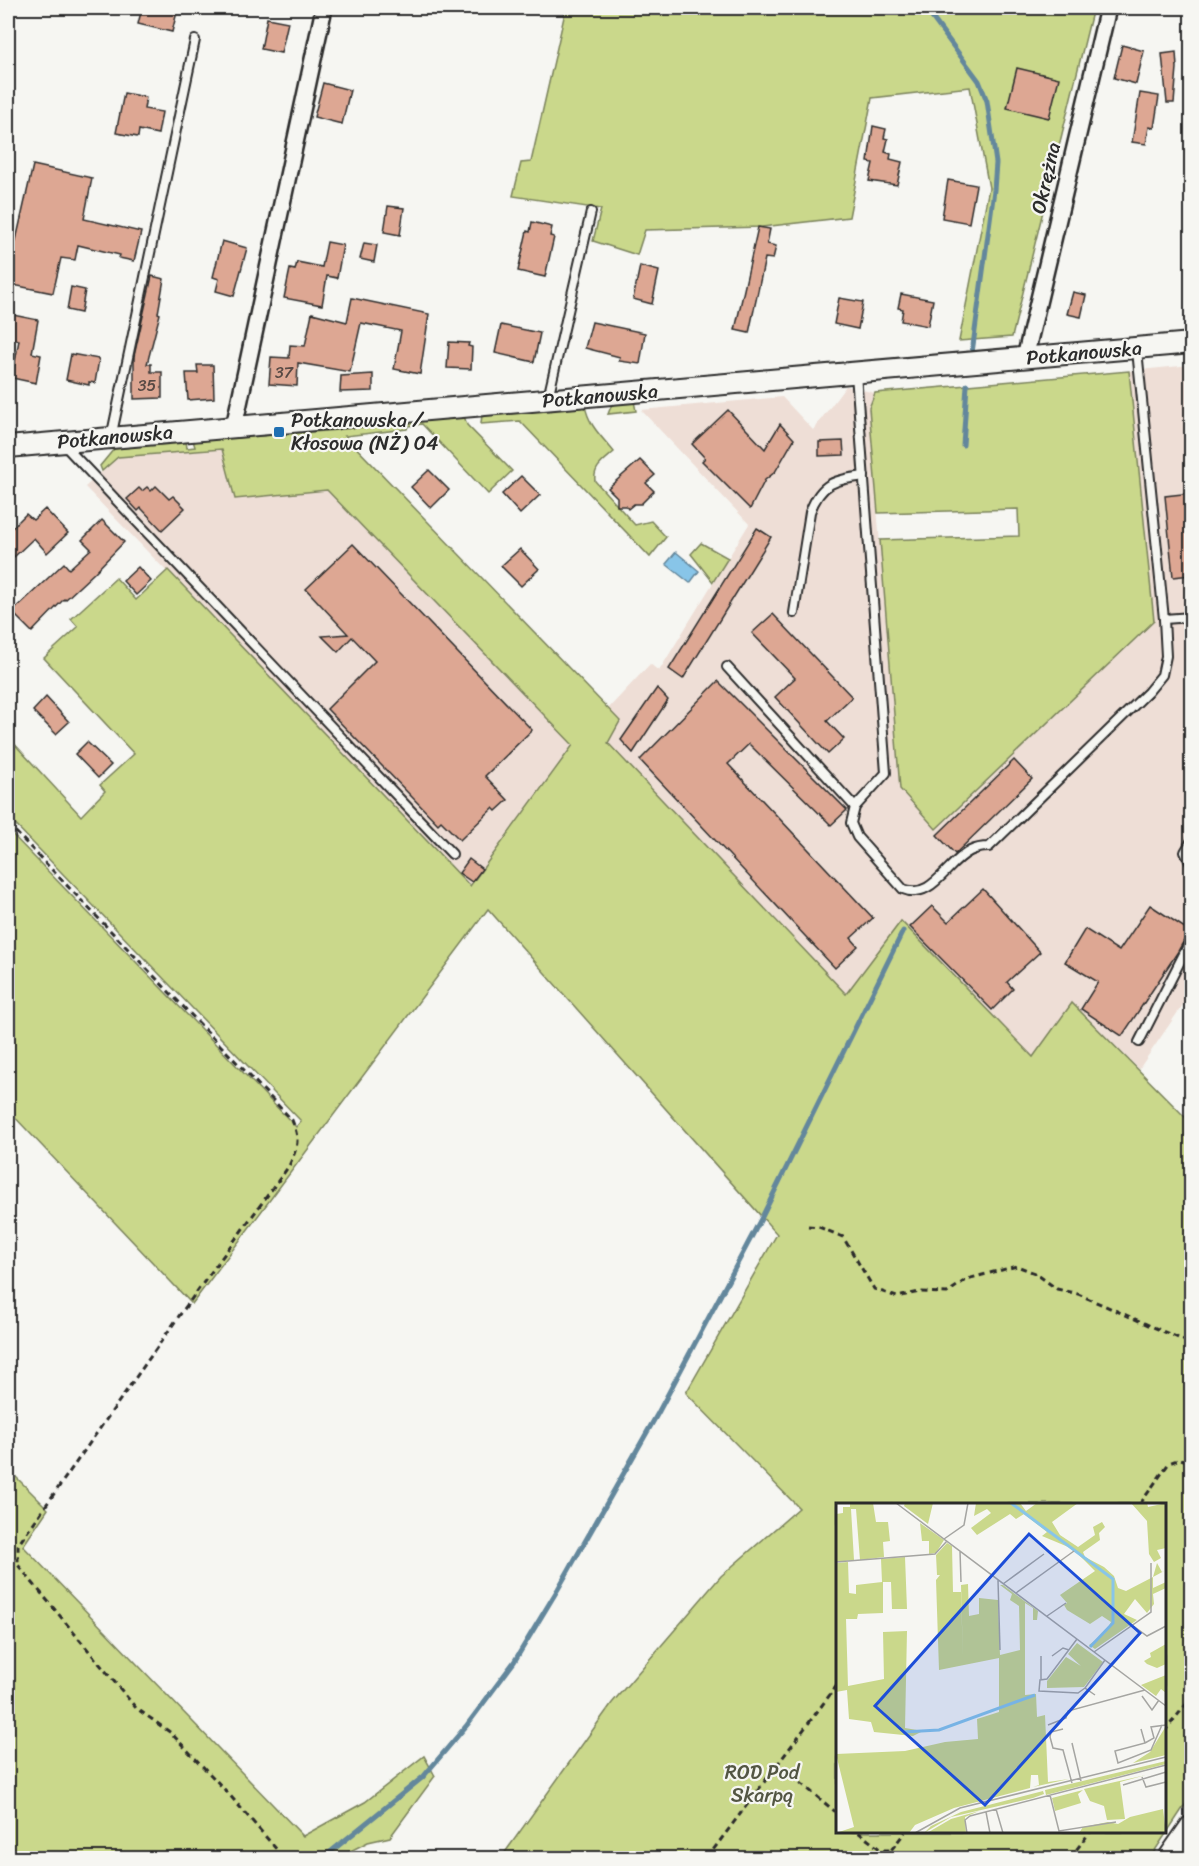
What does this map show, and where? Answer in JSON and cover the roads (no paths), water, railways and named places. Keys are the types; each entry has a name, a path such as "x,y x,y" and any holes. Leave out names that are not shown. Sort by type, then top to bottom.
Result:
{"main road":[{"path":"1171,1858 1191,1828"}],"street":[{"path":"234,427 324,8"},
{"name":"Okrężna","path":"1025,358 1108,8"},
{"name":"Potkanowska","path":"8,447 1191,344"}],"lane":[{"path":"111,438 195,40"},
{"path":"547,401 591,212"},
{"path":"856,374 886,774 855,807 851,823 857,837 903,889 912,893 926,889 968,852 989,847 1148,692 1162,675 1166,656 1164,619 1137,348"},
{"path":"61,442 452,854"},
{"path":"794,614 814,499 825,487 836,480 864,476"},
{"path":"1164,619 1191,617"},
{"path":"727,667 855,807"},
{"path":"1191,840 1185,852 1191,866"},
{"path":"1139,1042 1191,938"}],"water":[{"path":"676,552 699,571 690,583 666,564"}],"waterway":[{"path":"925,8 979,81 987,101 996,163 972,353"},
{"path":"963,445 967,385"},
{"path":"323,1858 423,1777 467,1725 514,1662 658,1413 762,1217 903,931"}],"place":[{"name":"Potkanowska / Kłosowa (NŻ) 04","path":"279,432"}],"park label":[{"name":"ROD Pod Skarpą","path":"762,1784"}]}
